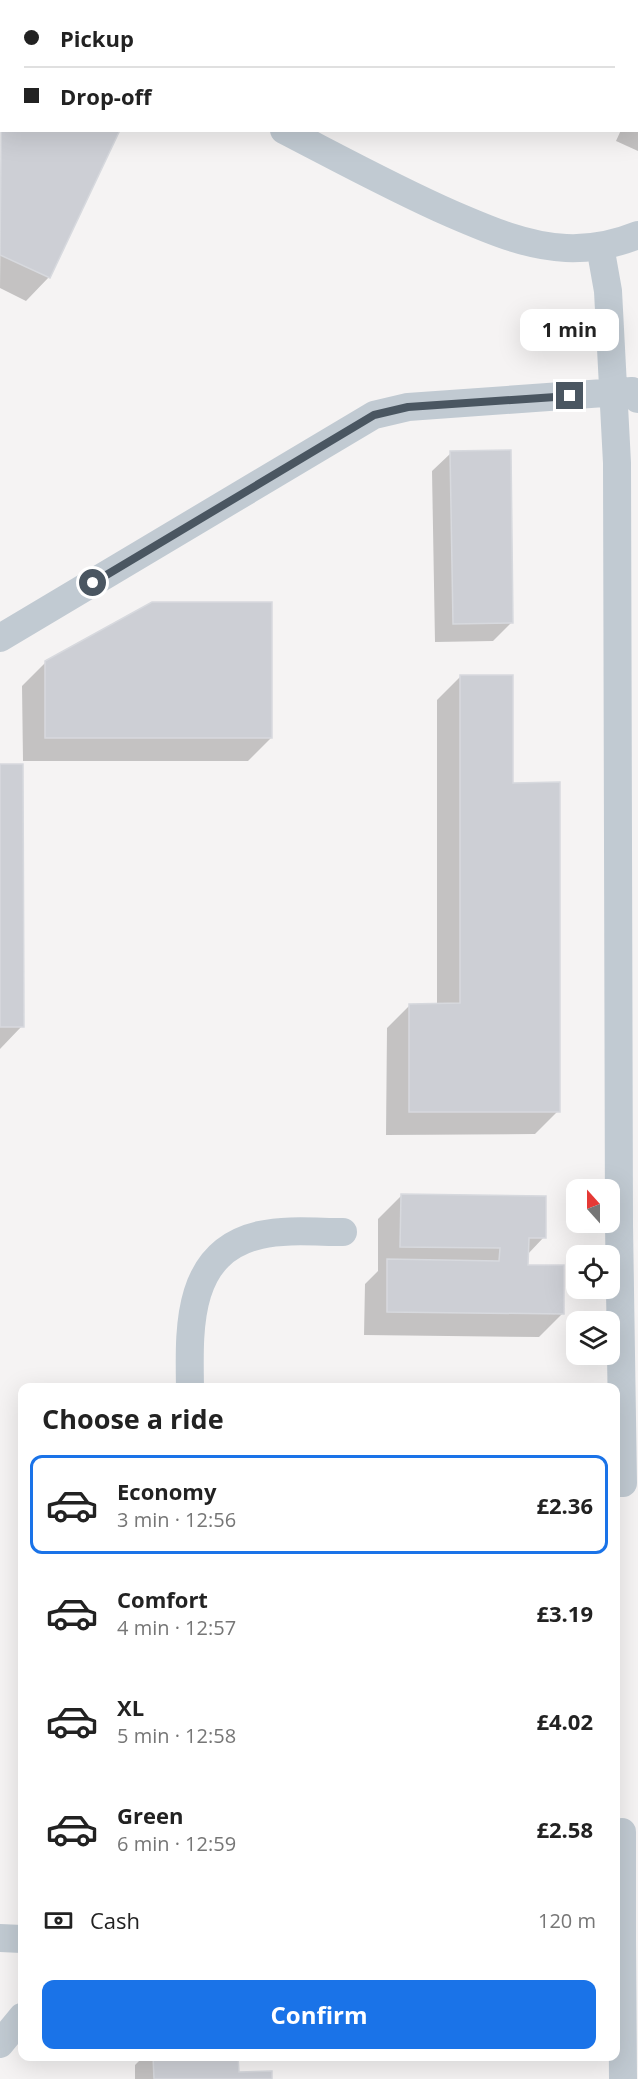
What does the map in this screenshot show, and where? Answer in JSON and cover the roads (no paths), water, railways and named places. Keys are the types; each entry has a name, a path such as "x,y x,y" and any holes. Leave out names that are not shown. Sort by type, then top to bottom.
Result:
{"lane":[{"path":"288,132 421,200 494,232 523,241 566,248 600,246 638,235"},
{"path":"600,246 626,396 617,463 619,1225 624,1483 620,1483"},
{"path":"0,638 374,415 408,407 626,396"},
{"path":"190,1383 189,1345 194,1300 200,1283 218,1257 259,1236 274,1233 343,1232"},
{"path":"620,1886 622,1832"},
{"path":"0,1938 18,1939"},
{"path":"620,1995 623,2079"},
{"path":"0,2044 18,2022"}]}
